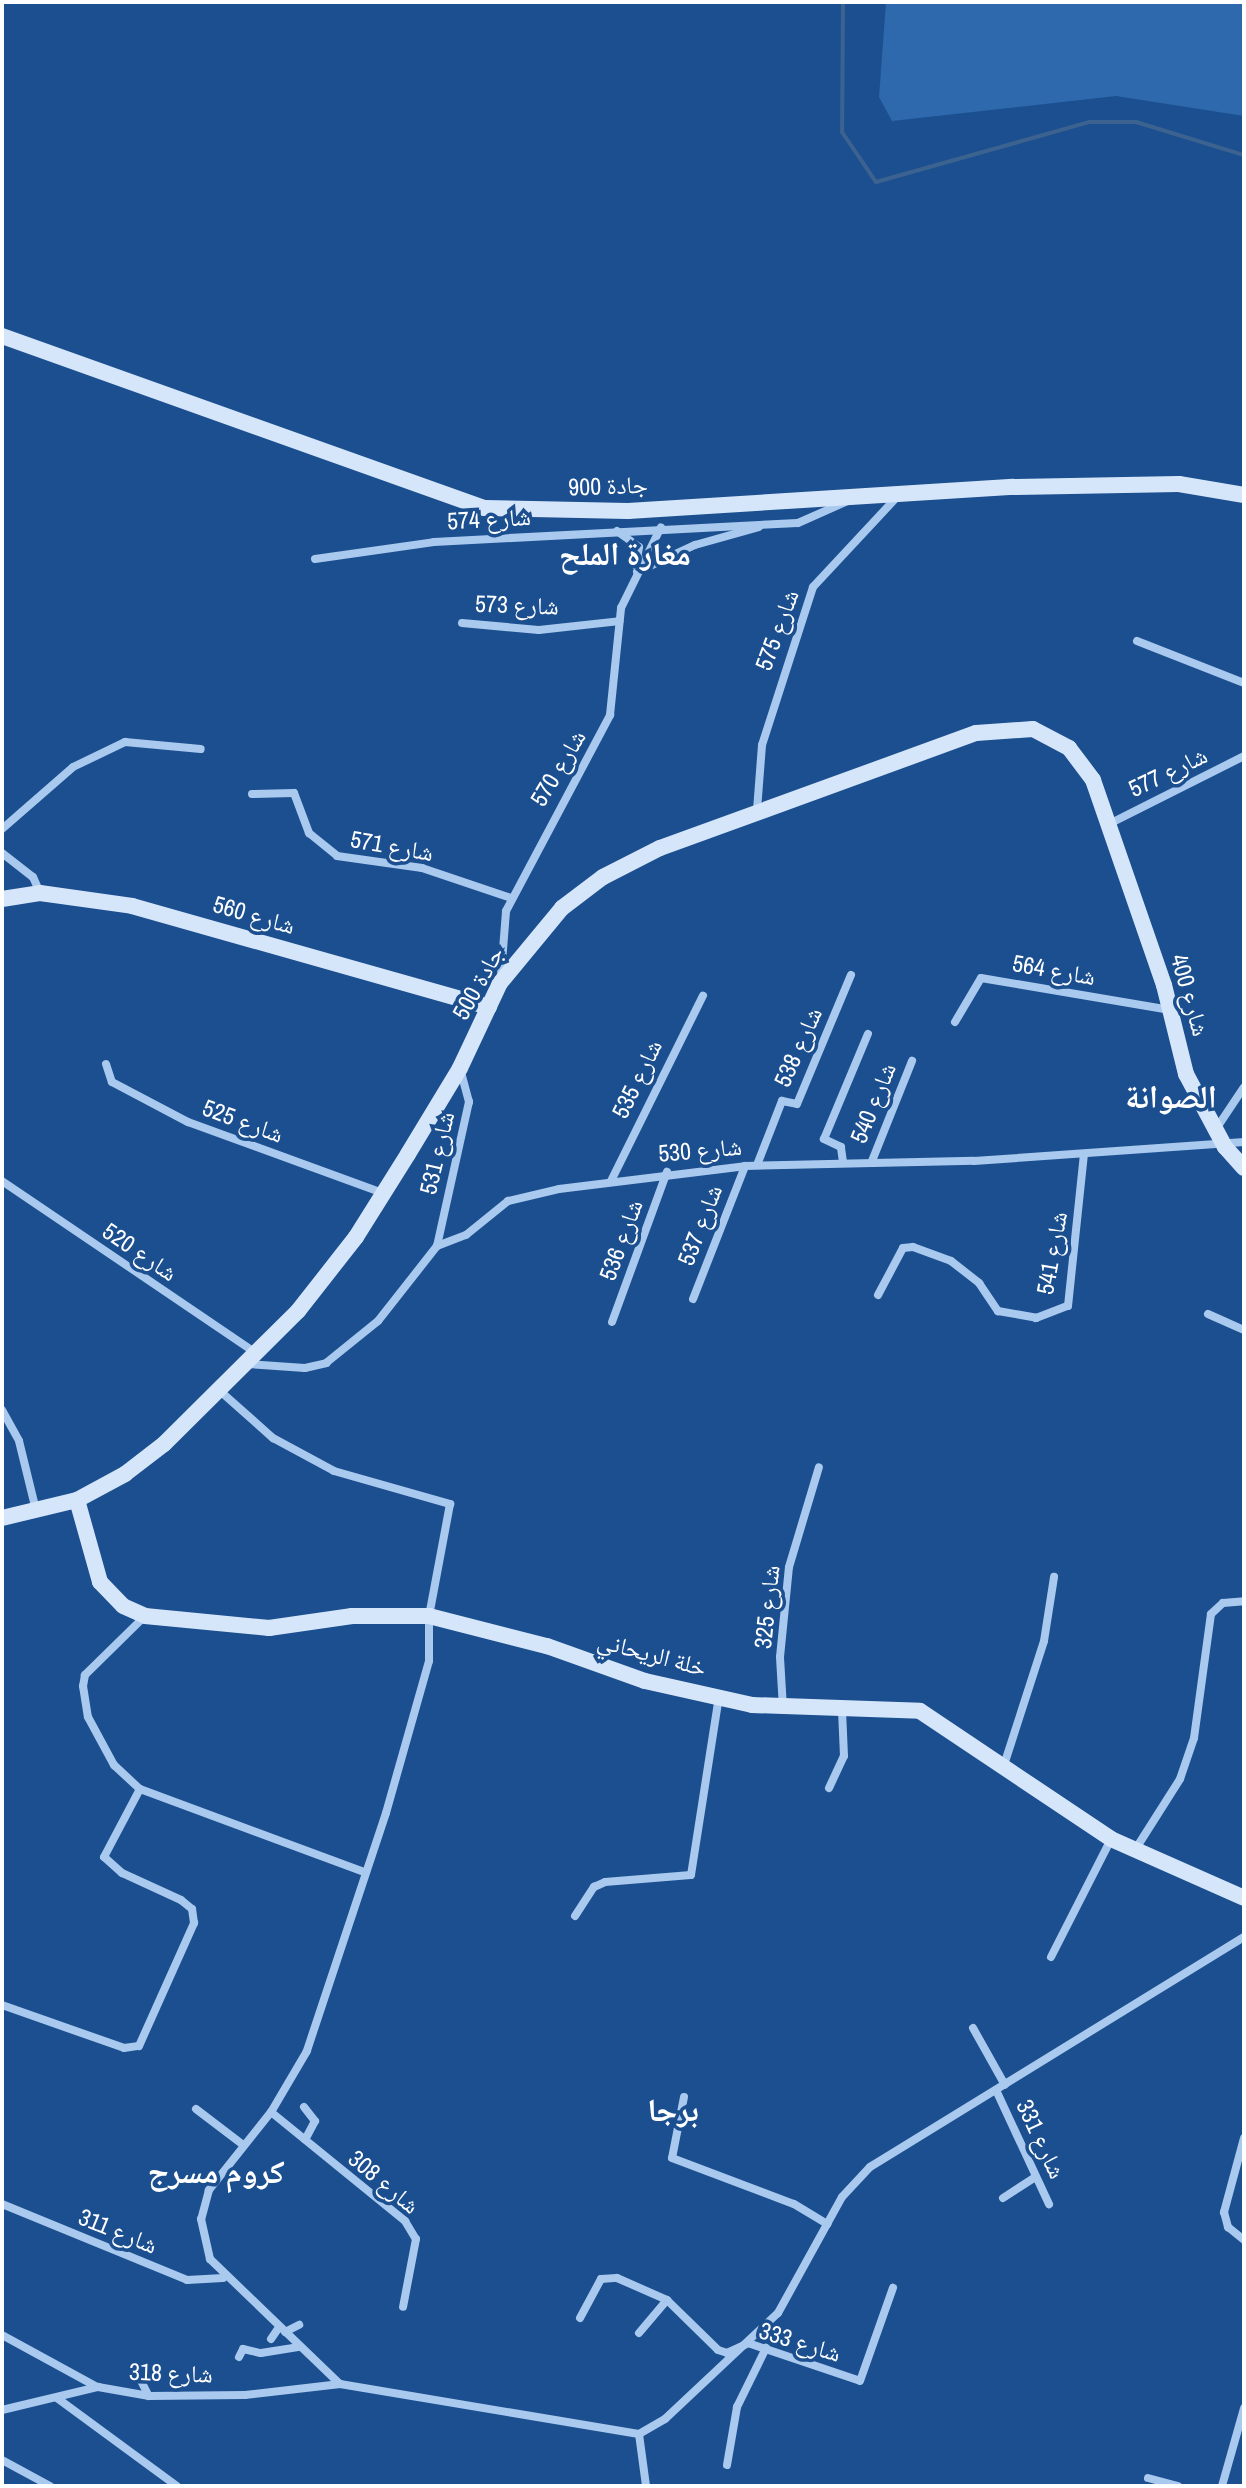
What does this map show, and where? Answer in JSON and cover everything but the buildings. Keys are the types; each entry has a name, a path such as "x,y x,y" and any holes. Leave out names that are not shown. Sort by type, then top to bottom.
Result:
{"main road":[{"name":"جادة 900","path":"2,336 484,508 628,511 899,495 1179,484 1244,495"},
{"name":"جادة 500","path":"2,1518 77,1500 125,1474 253,1359 356,1237 460,1068 500,983 532,939 603,877 757,810 976,733 1016,727 1069,748 1093,780 1109,824"},
{"name":"شارع 400","path":"1109,824 1171,1010 1186,1074 1225,1147 1244,1168"},
{"name":"شارع 560","path":"6,895 40,893 132,906 489,1007"},
{"name":"خلة الريحاني","path":"77,1500 100,1582 123,1606 145,1616 269,1628 352,1616 429,1616 547,1646 645,1681 719,1697 783,1709 920,1711 1111,1839 1244,1898"}],"street":[{"name":"شارع 575","path":"757,810 762,745 813,587 899,495"},
{"name":"شارع 574","path":"315,559 434,542 661,527 771,525 832,513 852,499"},
{"path":"634,575 667,556 771,525"},
{"name":"شارع 570","path":"500,983 511,898 610,715 620,621 634,575 661,527"},
{"path":"617,531 639,547 634,575"},
{"name":"شارع 573","path":"462,623 539,630 620,621"},
{"path":"1137,641 1244,683"},
{"path":"2,829 73,767 125,742 201,749"},
{"name":"شارع 577","path":"1109,824 1244,756"},
{"name":"شارع 571","path":"252,794 294,793 309,833 337,856 422,868 511,898"},
{"path":"2,853 33,877 40,893"},
{"name":"شارع 538","path":"757,1165 782,1101 797,1104 851,975"},
{"name":"شارع 564","path":"955,1022 981,978 1171,1010"},
{"name":"شارع 535","path":"611,1181 703,996"},
{"path":"843,1162 841,1147 824,1139 868,1034"},
{"name":"شارع 540","path":"872,1161 912,1061"},
{"name":"شارع 525","path":"106,1064 112,1082 188,1122 383,1193"},
{"name":"شارع 531","path":"437,1246 469,1102 460,1068"},
{"path":"1216,1130 1244,1087"},
{"name":"شارع 530","path":"253,1359 305,1368 326,1363 378,1321 437,1246 466,1235 508,1201 667,1172 757,1165 1084,1155 1225,1147 1244,1142"},
{"name":"شارع 541","path":"878,1295 903,1248 913,1247 951,1261 979,1283 998,1311 1036,1318 1068,1306 1084,1155"},
{"name":"شارع 537","path":"693,1299 745,1166"},
{"name":"شارع 536","path":"612,1322 667,1172"},
{"name":"شارع 520","path":"2,1181 253,1359"},
{"path":"1208,1314 1244,1330"},
{"path":"220,1391 273,1438 334,1471 450,1504 429,1616 429,1661 307,2051 271,2112 242,2144 209,2190 201,2219 210,2259 223,2278 340,2384"},
{"path":"2,1410 19,1441 36,1511"},
{"name":"شارع 325","path":"783,1709 780,1657 789,1567 819,1467"},
{"path":"1004,1765 1044,1641 1054,1577"},
{"path":"1135,1851 1180,1779 1194,1738 1211,1614 1223,1603 1244,1601"},
{"path":"145,1616 85,1675 83,1686 101,1743 140,1789 364,1872"},
{"path":"575,1916 594,1887 605,1882 644,1874 672,1880 691,1875 719,1697"},
{"path":"829,1788 844,1756 842,1710"},
{"path":"2,2005 124,2048 139,2046 194,1923 192,1909 181,1900 122,1873 104,1857 140,1789"},
{"path":"1051,1957 1111,1839"},
{"path":"646,2486 639,2434 665,2419 778,2313 827,2224 870,2167 1244,1937"},
{"name":"شارع 331","path":"973,2028 1005,2085"},
{"name":"شارع 331","path":"996,2090 1049,2204"},
{"path":"684,2097 672,2158 794,2204 827,2224"},
{"path":"304,2107 315,2121 305,2140"},
{"path":"196,2109 242,2144"},
{"name":"شارع 308","path":"271,2112 388,2206 416,2239 403,2307"},
{"path":"1244,2138 1224,2212 1228,2227 1244,2240"},
{"path":"1003,2198 1035,2177"},
{"name":"شارع 311","path":"2,2204 187,2280 223,2278"},
{"path":"580,2318 601,2279 617,2278 667,2300 639,2333"},
{"name":"شارع 333","path":"667,2300 718,2350 727,2353 748,2343 845,2376 866,2379 893,2288"},
{"path":"271,2339 282,2329 299,2325"},
{"path":"2,2335 98,2387"},
{"path":"239,2357 243,2349 261,2353 300,2347"},
{"path":"727,2465 737,2407 766,2348"},
{"path":"136,2371 149,2396"},
{"name":"شارع 318","path":"2,2410 98,2387 149,2396 340,2384 639,2434"},
{"path":"57,2398 177,2486"},
{"path":"1222,2486 1244,2408"},
{"path":"2,2460 50,2486"},
{"path":"1148,2478 1178,2486"}],"shaded area":[{"path":"886,2 1244,2 1244,116 1116,96 892,121 879,97"}],"waterway":[{"path":"843,2 842,132 876,182 1090,122 1136,122 1244,155"}],"district":[{"name":"مغارة الملح","path":"625,554"},
{"name":"الصوانة","path":"1171,1097"},
{"name":"برجا","path":"673,2110"},
{"name":"كروم مسرج","path":"216,2172"}]}
